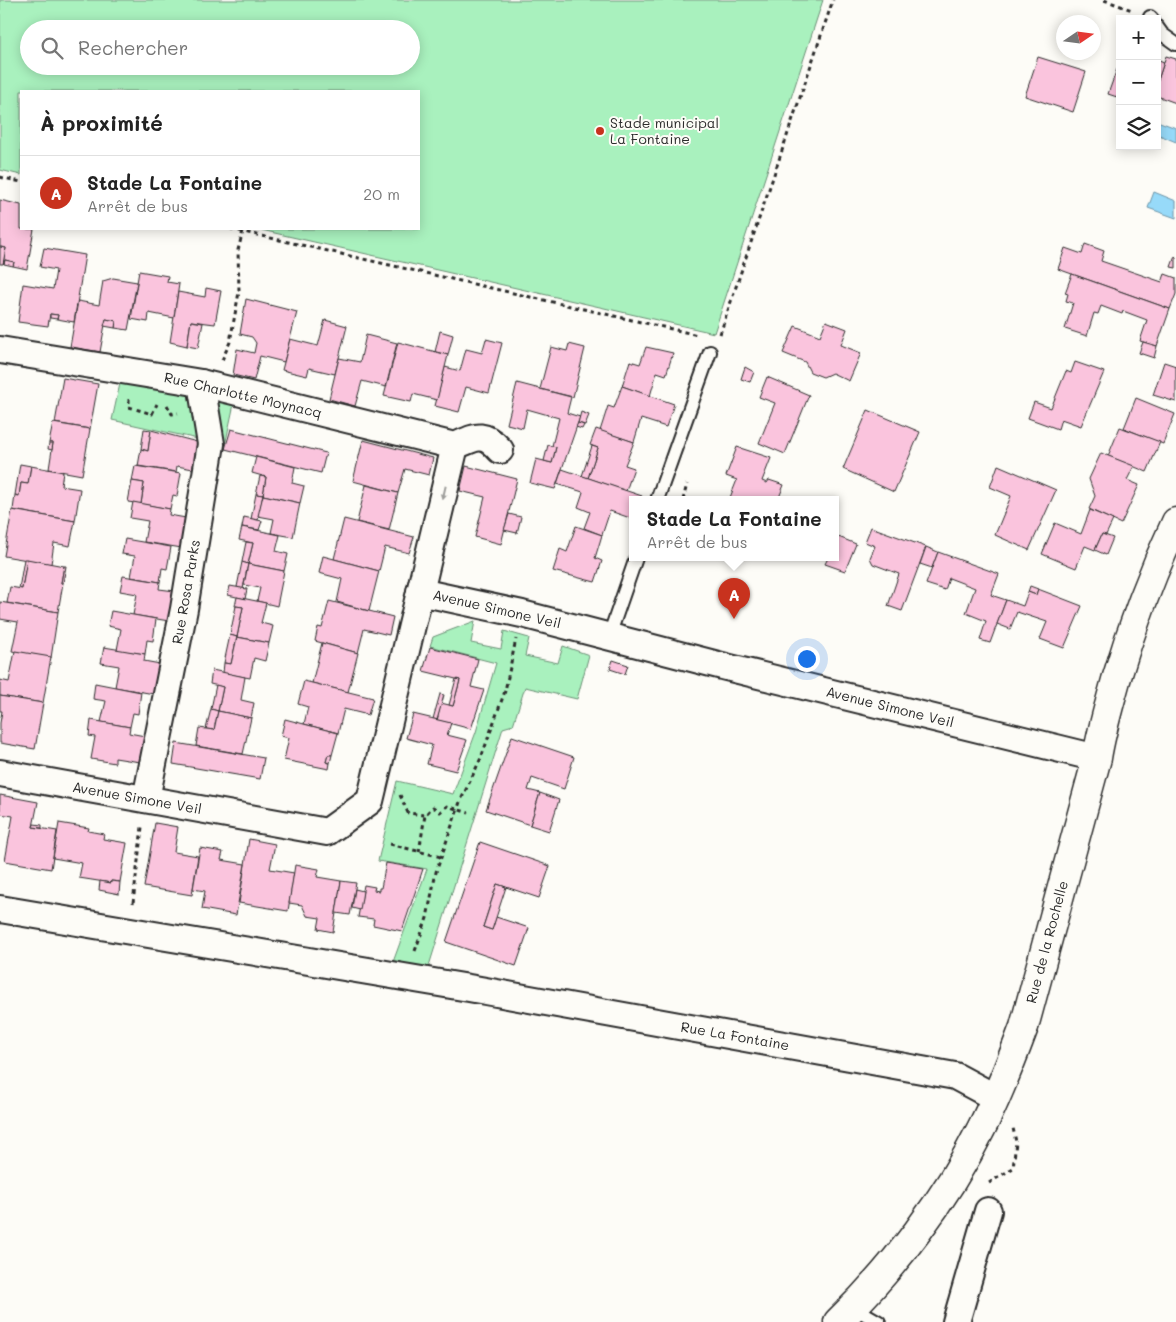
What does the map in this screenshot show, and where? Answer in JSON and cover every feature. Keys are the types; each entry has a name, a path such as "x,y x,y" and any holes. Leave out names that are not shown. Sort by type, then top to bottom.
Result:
{"street":[{"name":"Rue Charlotte Moynacq","path":"0,350 201,383 455,446"},
{"name":"Rue Rosa Parks","path":"146,799 184,609 210,444 201,383"},
{"path":"420,592 455,446 480,437 490,439 500,450"},
{"name":"Rue de la Rochelle","path":"846,1315 887,1269 924,1221 981,1130 1009,1067 1024,1027 1097,758 1100,736 1125,649 1139,608 1176,522"},
{"name":"Avenue Simone Veil","path":"0,774 327,832 370,801 420,592 522,614 1097,758"},
{"name":"Rue La Fontaine","path":"0,909 469,988 955,1076 996,1098"},
{"path":"956,1322 988,1212"}],"lane":[{"path":"1161,33 1176,44"},
{"path":"657,496 710,352"},
{"path":"609,636 635,561"},
{"path":"846,1315 879,1322"}],"path":[{"path":"718,340 833,0"},
{"path":"1104,0 1139,15"},
{"path":"0,178 20,182"},
{"path":"237,230 699,335"},
{"path":"201,383 218,370 230,342 239,292 238,250 243,231"},
{"path":"405,977 427,918 436,872 457,809 481,758 505,691 522,614"},
{"path":"130,931 146,799"},
{"path":"419,852 425,816 433,808 440,812 447,806 469,813"},
{"path":"390,844 441,857"}],"green space":[{"name":"Stade municipal La Fontaine","path":"0,0 823,0 714,333 261,230 420,230 420,90 20,90 20,175 0,170"},
{"path":"121,379 234,404 225,445 112,420"},
{"path":"475,621 471,643 501,649 504,631 529,638 525,656 558,663 563,646 589,655 577,699 525,687 513,725 503,728 428,969 393,962 427,869 378,861 397,781 453,794 476,732 496,663 430,646 433,637"}],"water":[{"path":"1161,122 1176,128 1176,142 1161,136"},
{"path":"1154,192 1176,201 1176,218 1148,208"}],"building":[{"path":"1166,56 1176,59 1176,103 1161,97 1161,71"},
{"path":"1038,57 1086,72 1073,112 1025,96"},
{"path":"1116,72 1116,97 1108,94"},
{"path":"0,200 20,205 20,230 34,230 27,269 13,266 14,262 5,260 3,264 6,248 0,247"},
{"path":"1085,244 1104,251 1101,261 1162,282 1165,274 1176,278 1176,294 1170,309 1058,269 1065,248 1082,254"},
{"path":"0,247 6,248 3,264 0,264"},
{"path":"44,248 85,255 74,322 57,319 58,315 50,314 48,326 18,322 23,284 53,289 56,270 40,267"},
{"path":"1176,257 1176,268 1171,267"},
{"path":"5,260 14,262 13,266 4,264"},
{"path":"139,271 168,276 167,282 179,284 174,318 149,313 148,322 131,319"},
{"path":"1072,274 1170,309 1157,346 1140,341 1147,320 1123,311 1122,314 1101,306 1098,314 1094,313 1087,336 1065,329 1073,303 1066,301 1068,294 1065,293"},
{"path":"113,278 137,282 128,330 115,328 116,321 106,319 100,352 70,347 78,301 99,305 103,281"},
{"path":"206,288 221,291 215,324 191,321 187,346 170,342 178,292 205,297"},
{"path":"246,299 297,312 284,362 260,356 254,380 233,375 237,349 254,353 256,343 252,337 240,334"},
{"path":"50,314 58,315 57,319 50,318"},
{"path":"106,319 116,321 115,328 104,326"},
{"path":"325,320 347,326 335,374 309,368 307,376 282,370 290,339 318,346"},
{"path":"191,321 203,323 198,348 187,346"},
{"path":"826,321 847,329 841,345 861,353 849,381 832,373 823,377 810,372 805,362 783,353 795,326 820,336"},
{"path":"440,331 453,335 448,355 435,352"},
{"path":"366,335 397,343 386,387 362,381 355,406 329,399 339,358 360,362"},
{"path":"486,339 502,343 489,393 466,387 459,412 435,406 445,367 460,371 466,349 482,353"},
{"path":"398,342 448,355 437,400 413,394 411,402 384,396"},
{"path":"1143,342 1157,346 1154,358 1139,353"},
{"path":"569,344 585,348 573,397 540,389 551,347 567,351"},
{"path":"646,347 673,353 666,375 657,372 650,396 622,386 630,361 640,364"},
{"path":"1075,362 1104,372 1081,426 1061,419 1058,429 1028,418 1034,402 1051,408 1066,371 1071,373"},
{"path":"1164,362 1176,366 1176,402 1153,395"},
{"path":"745,367 754,372 750,382 741,379"},
{"path":"767,377 809,395 785,454 759,443 775,403 759,397"},
{"path":"63,378 98,384 90,429 55,423"},
{"path":"517,383 571,397 567,413 580,417 555,489 530,483 536,459 552,463 556,447 552,446 559,418 527,409 523,428 507,424"},
{"path":"622,386 674,404 666,427 641,419 634,442 600,431 608,406 614,408"},
{"path":"1136,398 1175,414 1163,444 1124,428"},
{"path":"868,410 920,432 894,492 843,469"},
{"path":"581,412 589,415 585,425 578,423"},
{"path":"53,423 90,429 82,475 49,469 53,443 49,443"},
{"path":"578,423 584,425 582,429 576,427"},
{"path":"1120,427 1160,442 1147,472 1108,456"},
{"path":"144,429 151,430 148,451 141,449"},
{"path":"231,429 326,453 321,473 225,449"},
{"path":"596,429 634,442 625,465 634,468 626,491 588,478 598,448 590,445"},
{"path":"151,430 197,442 193,469 177,466 176,472 138,466 141,449 148,451"},
{"path":"363,440 433,458 429,475 405,469 398,493 353,481"},
{"path":"49,443 53,443 52,450 48,449"},
{"path":"548,445 556,447 552,463 544,461"},
{"path":"592,446 598,448 588,478 582,476"},
{"path":"737,447 771,458 762,481 767,483 769,480 784,485 780,496 731,496 737,480 726,476"},
{"path":"1101,453 1134,466 1127,480 1139,485 1121,524 1089,509 1095,496 1089,479"},
{"path":"256,457 295,467 292,483 304,486 300,503 263,495 266,477 252,473"},
{"path":"20,464 31,466 28,484 21,483 19,496 15,495"},
{"path":"998,465 1056,490 1029,550 995,535 1011,496 990,487"},
{"path":"31,466 63,472 61,486 80,489 75,521 13,510 15,495 19,496 21,483 28,484"},
{"path":"135,466 181,473 177,496 173,495 170,509 141,504 144,483 132,481"},
{"path":"466,466 517,479 501,544 475,537 485,497 460,491"},
{"path":"562,469 642,496 629,496 629,518 610,511 602,535 584,528 590,512 578,507 583,492 557,484"},
{"path":"260,476 266,477 263,495 256,494"},
{"path":"132,481 144,483 141,504 128,502"},
{"path":"366,485 398,493 389,530 357,522"},
{"path":"256,494 263,495 258,520 251,519"},
{"path":"263,495 300,503 293,537 271,533 274,519 258,516"},
{"path":"133,502 170,509 169,515 186,518 182,548 144,542 148,521 130,518"},
{"path":"12,510 75,521 70,546 54,543 51,564 4,556"},
{"path":"1090,510 1113,520 1106,535 1102,534 1095,550 1085,546 1076,568 1042,554 1055,523 1081,534"},
{"path":"509,514 521,517 517,533 504,530"},
{"path":"244,517 262,521 259,530 242,527"},
{"path":"344,519 414,537 409,553 385,547 379,571 334,559"},
{"path":"576,526 602,535 595,558 602,561 595,582 553,571 560,549 567,552"},
{"path":"242,527 280,535 276,551 288,554 284,571 248,564 253,543 239,540"},
{"path":"871,527 926,547 902,611 888,606 899,574 873,564 870,558 875,546 865,542"},
{"path":"1102,534 1113,538 1106,555 1095,550"},
{"path":"839,537 856,544 845,571 825,564 826,561 839,561"},
{"path":"125,539 171,547 167,569 162,568 160,582 131,577 135,556 122,554"},
{"path":"246,542 253,543 248,564 242,562"},
{"path":"926,547 938,552 932,568 920,564"},
{"path":"938,552 999,574 991,595 1006,600 990,643 980,640 986,621 966,613 975,588 949,578 945,590 926,584"},
{"path":"323,556 379,571 369,611 337,602 342,579 319,573"},
{"path":"24,559 27,559 22,589 19,589"},
{"path":"27,559 64,566 58,612 7,603 10,587 22,589"},
{"path":"242,562 248,564 243,589 237,587"},
{"path":"248,564 284,571 277,606 257,601 260,588 244,585"},
{"path":"64,566 66,566 63,583 61,583"},
{"path":"123,576 160,582 159,589 175,591 169,621 133,615 137,594 120,591"},
{"path":"230,586 247,589 245,599 228,595"},
{"path":"1030,586 1038,589 1036,595 1028,592"},
{"path":"1038,589 1082,606 1064,648 1040,639 1047,622 1017,612 1010,629 997,624 1006,600 1023,606 1028,592 1036,595"},
{"path":"237,597 266,603 261,623 273,626 269,643 237,637 243,607 235,606"},
{"path":"329,601 393,617 389,635 364,629 358,653 315,641 318,627 322,628"},
{"path":"0,602 58,612 51,658 12,651 18,622 0,619"},
{"path":"236,606 243,607 237,637 230,635"},
{"path":"111,611 156,619 153,641 147,640 145,654 117,650 121,629 108,626"},
{"path":"230,635 237,637 231,664 224,663"},
{"path":"237,637 269,643 265,661 254,658 250,678 223,673 224,663 231,664"},
{"path":"322,643 358,653 348,692 312,683"},
{"path":"104,647 145,654 144,661 160,664 154,694 115,687 119,666 101,663"},
{"path":"430,647 478,659 471,687 484,690 471,729 437,720 441,703 453,706 460,680 423,671"},
{"path":"15,651 51,657 43,703 0,696 0,680 9,682"},
{"path":"613,660 628,665 625,674 610,669"},
{"path":"212,670 245,677 241,700 254,703 251,718 218,711 223,687 210,684"},
{"path":"456,679 460,680 453,706 449,705"},
{"path":"304,681 373,698 368,715 344,709 338,733 304,724 308,707 298,704"},
{"path":"95,683 141,692 138,714 133,713 130,727 101,722 106,701 93,699"},
{"path":"216,685 223,687 218,711 211,709"},
{"path":"440,694 444,695 437,720 433,719"},
{"path":"0,696 43,703 35,749 0,743 2,711 0,711"},
{"path":"211,709 218,711 214,730 206,729"},
{"path":"218,711 251,718 243,754 196,746 199,728 214,730"},
{"path":"413,714 451,723 447,735 467,740 456,771 427,764 432,745 406,738"},
{"path":"285,719 338,733 332,755 328,755 326,762 330,763 329,769 284,760 289,738 281,736"},
{"path":"91,720 130,727 129,733 145,736 140,762 115,758 115,763 91,759 95,737 89,736"},
{"path":"512,736 574,757 564,789 532,778 528,790 540,793 530,825 486,810"},
{"path":"176,743 264,758 260,779 173,764"},
{"path":"328,755 332,755 330,763 326,762"},
{"path":"540,793 559,800 549,831 530,825"},
{"path":"0,795 38,802 33,827 57,831 51,869 5,861 13,816 0,814"},
{"path":"59,823 89,828 88,831 104,834 103,839 127,843 120,882 111,881 111,883 79,878 82,863 53,858"},
{"path":"155,823 178,827 174,852 198,856 192,895 144,887"},
{"path":"34,824 42,825 42,828 33,827"},
{"path":"249,839 275,844 270,869 294,873 288,911 239,903"},
{"path":"480,842 550,866 539,898 497,884 483,927 492,930 496,917 529,928 516,966 446,942"},
{"path":"200,848 223,852 221,860 245,864 236,915 202,909 205,891 193,889"},
{"path":"386,863 423,869 402,931 373,925 374,919 358,917 364,885 375,887 374,890 379,891"},
{"path":"295,865 319,869 317,877 341,881 333,932 318,929 320,918 307,916 302,905 289,903"},
{"path":"100,881 120,882 119,894 99,890"},
{"path":"341,881 356,883 350,915 336,913"},
{"path":"497,884 506,887 492,930 483,927"},
{"path":"355,889 363,891 360,910 352,908"}],"place":[{"name":"Stade municipal La Fontaine","path":"600,131"},
{"name":"Stade La Fontaine","path":"734,619"}]}
